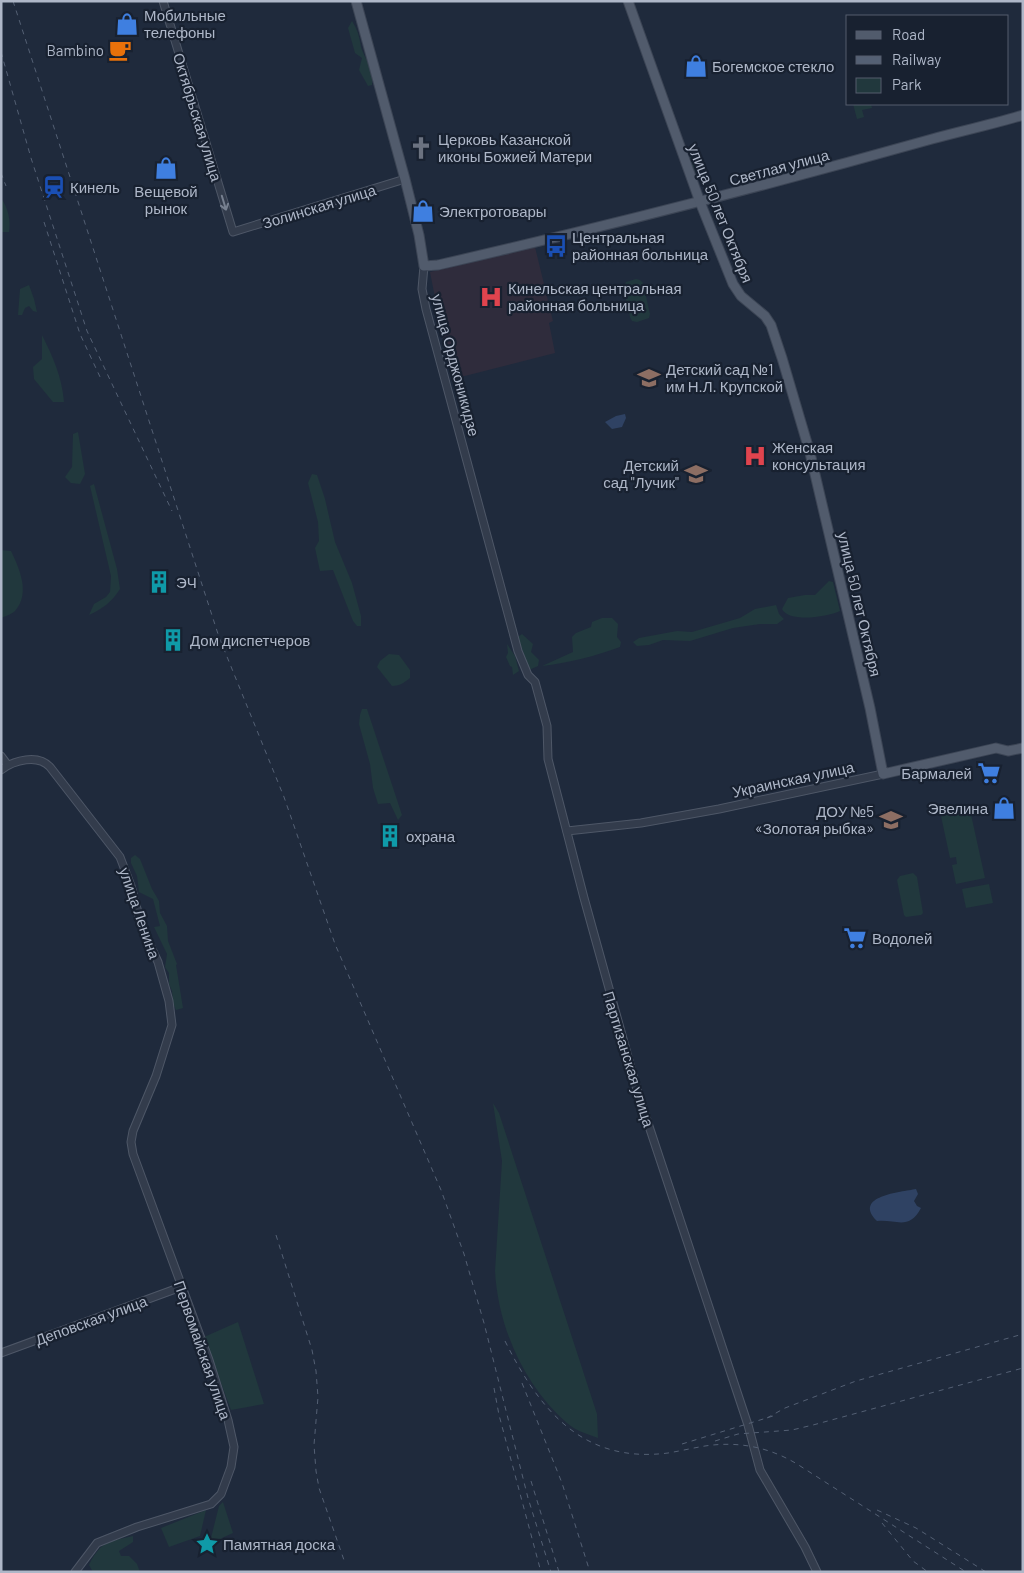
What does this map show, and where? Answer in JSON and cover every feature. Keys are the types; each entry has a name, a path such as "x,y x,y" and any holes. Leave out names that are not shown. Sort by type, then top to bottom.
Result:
{"main road":[{"name":"улица Орджоникидзе","path":"356,1 405,179 419,236 424,266"},
{"name":"улица 50 лет Октября","path":"628,1 700,202 736,291 765,316 771,325 782,358 810,453 870,708 883,774"},
{"name":"Светлая улица","path":"424,266 438,265 539,243 818,172 1023,115"},
{"name":"Украинская улица","path":"883,774 996,748 1008,751 1023,748"}],"street":[{"name":"Октябрьская улица","path":"163,1 233,232"},
{"name":"Золинская улица","path":"233,232 405,179"},
{"name":"улица Орджоникидзе","path":"424,266 422,289 426,309 509,622 528,675"},
{"name":"Партизанская улица","path":"528,675 535,682 547,726 548,759 638,1093 752,1439 760,1470 805,1547 817,1572"},
{"path":"1,756 8,764 1,770"},
{"name":"улица Ленина","path":"8,764 34,759 44,762 115,849 124,865 142,928 158,962 169,1001 172,1025 156,1076 133,1131"},
{"name":"Украинская улица","path":"567,830 641,823 719,809 883,774"},
{"name":"Первомайская улица","path":"75,1572 97,1543 137,1527 211,1504 221,1494 231,1468 234,1447 228,1420 209,1360 133,1154 131,1142 133,1131"},
{"name":"Деповская улица","path":"1,1353 181,1287"}],"shaded area":[{"name":"Кинельская центральная районная больница","path":"535,247 553,321 549,323 555,353 453,379 446,355 450,353 447,344 444,344 430,272"}],"green space":[{"path":"352,21 371,70 372,85 368,86 359,70 362,58 355,53 348,28"},
{"path":"853,105 871,105 872,108 862,110 864,117 857,119"},
{"path":"695,141 701,161 696,173 690,157 690,148"},
{"path":"1,198 8,214 9,232 1,232"},
{"path":"636,279 643,283 650,314 649,318 637,322 632,321 630,317 623,287 626,282"},
{"path":"29,285 37,312 33,311 29,306 25,308 22,315 18,315 20,289"},
{"path":"42,335 56,367 64,402 53,402 34,379 33,367 42,359"},
{"path":"78,432 85,474 80,484 71,483 65,477 72,467 73,434"},
{"path":"312,474 317,475 325,499 335,542 352,583 361,616 361,626 357,626 353,621 333,570 320,571 315,548 319,541 318,522 308,483"},
{"path":"94,484 117,569 120,589 106,605 89,615 94,604 106,597 110,592 111,576 90,486"},
{"path":"1,550 11,551 20,573 23,589 20,604 15,611 1,618"},
{"path":"829,581 833,582 840,611 809,618 792,616 782,609 788,598 815,595"},
{"path":"776,605 779,614 784,619 777,624 760,624 733,628 690,641 663,640 649,645 637,646 633,642 639,638 677,631 692,632 740,618 755,609"},
{"path":"602,618 612,618 618,624 617,637 621,642 620,647 582,659 542,666 573,652 572,637 576,633 591,627 592,622"},
{"path":"522,634 533,644 531,652 539,660 538,666 529,670 518,637"},
{"path":"507,644 515,656 519,671 513,675 512,667 506,657 508,653"},
{"path":"389,654 399,655 410,670 410,678 404,683 392,686 377,667 380,661"},
{"path":"362,709 367,709 402,815 398,820 390,803 378,804 359,724"},
{"path":"970,810 985,878 956,884 952,865 957,864 956,857 950,858 941,816"},
{"path":"135,855 140,859 159,901 160,913 167,926 168,941 177,964 183,1008 176,1010 173,1003 169,973 165,967 167,954 154,927 160,926 153,899 139,892 137,876 131,863 131,858"},
{"path":"913,873 917,877 923,913 906,917 897,880 900,876"},
{"path":"989,884 993,903 966,908 962,889"},
{"path":"493,1103 499,1113 597,1414 598,1438 582,1432 567,1423 538,1392 516,1354 501,1313 495,1271 502,1161"},
{"path":"238,1322 264,1404 231,1410 204,1337"},
{"path":"223,1502 233,1533 211,1543 219,1506"},
{"path":"206,1510 200,1536 169,1547 161,1528"},
{"path":"133,1536 133,1542 119,1551 121,1556 129,1556 137,1564 140,1572 93,1572 89,1565 97,1551 111,1541"}],"water":[{"path":"625,414 626,418 622,427 612,429 605,422 616,416"},
{"path":"916,1189 918,1194 914,1201 921,1208 907,1222 877,1221 871,1213 870,1206 881,1197"}],"railway":[{"path":"13,1 219,637 284,797 335,944 441,1190 464,1254 484,1323 528,1498 551,1572"},
{"path":"1,52 31,158 87,331 172,511"},
{"path":"1,173 6,186"},
{"path":"44,222 80,334 101,379"},
{"path":"276,1235 312,1350 318,1397 314,1445 316,1471 319,1488 345,1563"},
{"path":"767,1418 785,1408 856,1381 1023,1334"},
{"path":"505,1341 518,1366 549,1409 567,1427 588,1440 611,1450 638,1454 668,1453 705,1446 729,1444 753,1447 775,1453 797,1464 966,1572"},
{"path":"715,1441 738,1434 792,1430 1023,1368"},
{"path":"522,1383 562,1483 590,1572"},
{"path":"494,1388 499,1415 541,1572"},
{"path":"682,1444 773,1416"},
{"path":"531,1481 559,1572"},
{"path":"877,1510 916,1528 986,1572"},
{"path":"882,1523 913,1561 928,1572"}],"place":[{"name":"Мобильные телефоны","path":"127,24"},
{"name":"Bambino","path":"120,50"},
{"name":"Богемское стекло","path":"696,66"},
{"name":"Церковь Казанской иконы Божией Матери","path":"421,148"},
{"name":"Вещевой рынок","path":"166,168"},
{"name":"Кинель","path":"54,187"},
{"name":"Электротовары","path":"423,211"},
{"name":"Центральная районная больница","path":"556,246"},
{"name":"Кинельская центральная районная больница","path":"491,297"},
{"name":"Детский сад №1 им Н.Л. Крупской","path":"649,378"},
{"name":"Женская консультация","path":"755,456"},
{"name":"Детский сад \"Лучик\"","path":"696,474"},
{"name":"ЭЧ","path":"159,582"},
{"name":"Дом диспетчеров","path":"173,640"},
{"name":"Бармалей","path":"989,773"},
{"name":"Эвелина","path":"1004,808"},
{"name":"ДОУ №5 «Золотая рыбка»","path":"891,820"},
{"name":"охрана","path":"390,836"},
{"name":"Водолей","path":"855,938"},
{"name":"Памятная доска","path":"207,1544"}]}
